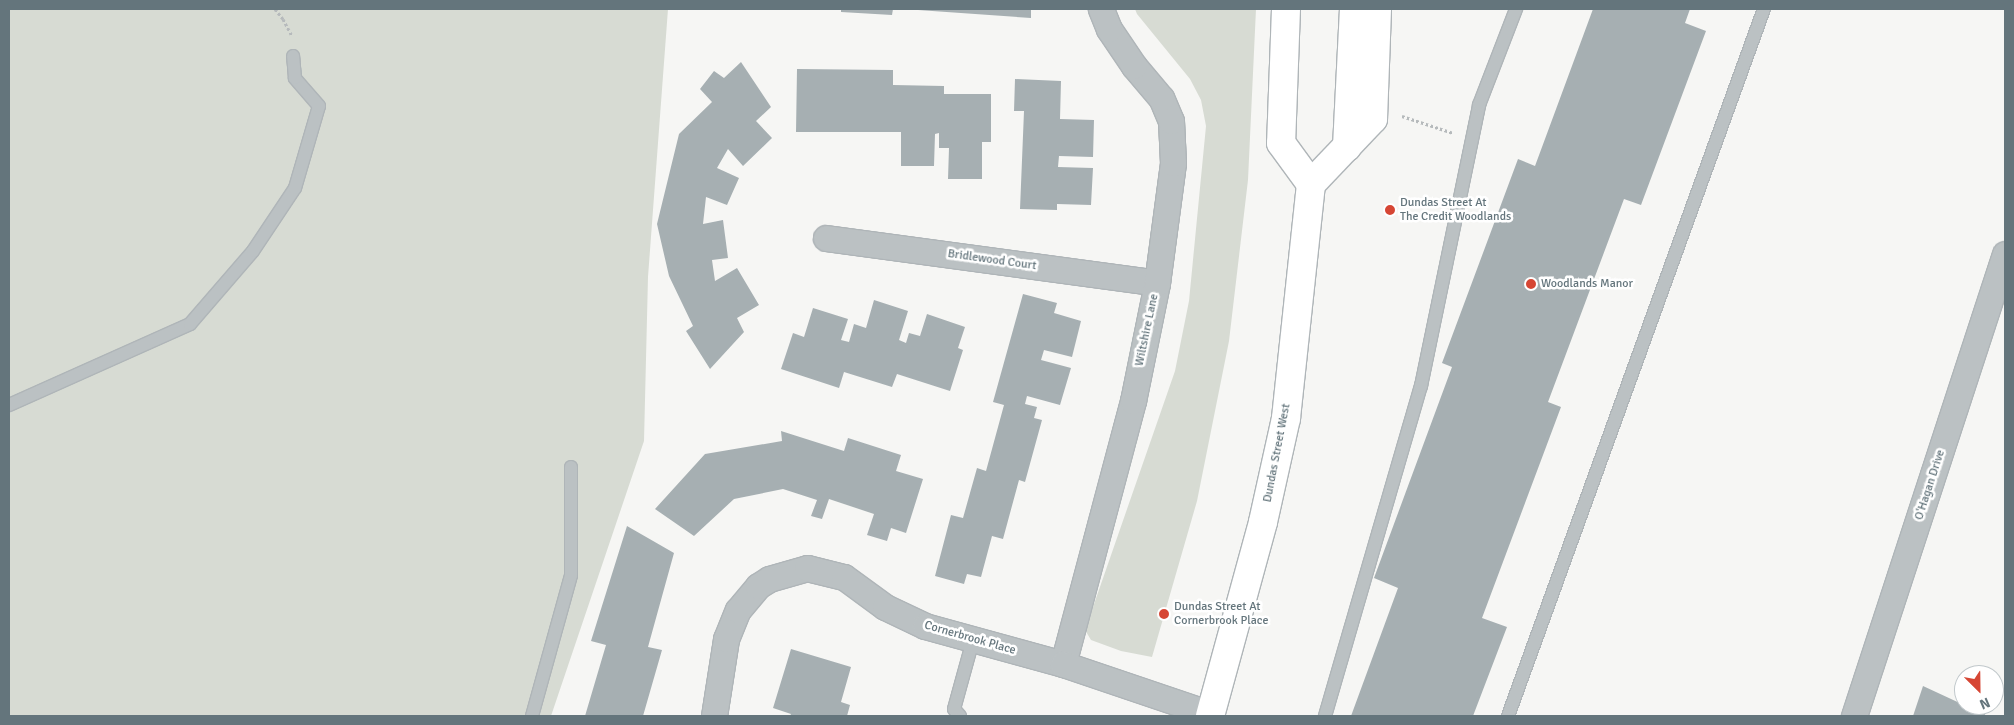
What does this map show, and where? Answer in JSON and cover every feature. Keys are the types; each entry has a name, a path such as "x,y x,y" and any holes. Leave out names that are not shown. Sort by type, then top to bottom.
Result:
{"main road":[{"path":"1286,9 1281,143 1311,184 1373,120 1378,9"},
{"path":"1347,147 1354,9"},
{"name":"Dundas Street West","path":"1211,715 1263,522 1286,418 1311,184"}],"street":[{"name":"Wiltshire Lane","path":"1063,664 1133,401 1157,283 1174,163 1171,120 1161,98 1134,66 1109,29 1101,9"},
{"name":"Bridlewood Court","path":"826,238 1157,283"},
{"name":"O'Hagan Drive","path":"1854,716 2005,254"},
{"name":"Cornerbrook Place","path":"714,716 726,639 738,610 758,586 769,579 807,568 844,577 884,607 925,626 1063,664 1211,715"}],"lane":[{"path":"1326,716 1421,386 1479,105 1516,9"},
{"path":"1508,716 1764,9"},
{"path":"9,405 190,324 253,251 295,188 319,106 295,78 293,56"},
{"path":"532,716 571,575 571,467"},
{"path":"955,714 973,640"}],"path":[{"path":"275,9 292,35 293,56"},
{"path":"1399,115 1472,139"}],"shaded area":[{"path":"9,9 668,9 648,277 644,441 551,716 9,716"},
{"path":"1135,9 1256,9 1248,180 1229,341 1197,501 1152,657 1121,651 1091,640 1085,630 1175,371 1189,301 1206,126 1201,100 1190,79 1137,14"}],"building":[{"path":"841,9 893,9 892,15 841,12"},
{"path":"1031,9 1031,18 918,10"},
{"name":"Woodlands Manor","path":"1593,9 1690,9 1685,23 1706,31 1641,205 1624,199 1548,402 1561,407 1482,618 1507,627 1473,716 1351,716 1398,588 1374,578 1452,367 1442,363 1518,159 1535,166"},
{"path":"741,62 771,107 756,121 772,138 743,166 728,149 717,168 739,178 727,205 706,197 703,224 723,220 728,258 712,260 715,281 737,268 759,305 737,318 744,332 710,369 686,331 693,326 669,276 657,224 679,134 712,102 700,89 714,71 724,78"},
{"path":"797,69 893,70 893,85 944,86 944,94 991,94 991,142 982,142 982,179 948,179 949,148 939,148 939,133 935,134 934,166 901,166 901,132 796,132"},
{"path":"1015,79 1061,81 1060,119 1094,120 1093,157 1059,156 1058,167 1093,168 1091,205 1057,204 1057,210 1020,209 1024,111 1014,111"},
{"path":"1023,294 1057,303 1054,313 1081,321 1072,357 1044,350 1041,360 1071,368 1060,405 1027,396 1025,404 1037,407 1034,418 1042,420 1025,482 1019,480 1003,539 992,536 981,577 967,574 964,584 935,576 951,515 963,518 977,468 986,471 1004,405 993,402"},
{"path":"874,300 908,311 899,340 906,343 909,333 920,336 927,314 965,327 958,348 963,350 950,391 897,374 892,387 844,372 839,388 781,369 793,333 804,337 813,308 848,319 841,340 849,342 854,324 866,328"},
{"path":"781,431 844,451 848,438 901,455 896,471 923,479 906,533 891,528 887,541 867,535 874,514 829,499 822,519 811,516 817,500 783,489 734,499 694,536 655,509 705,454 782,441"},
{"path":"627,526 674,553 648,647 662,650 643,716 585,716 606,645 591,641"},
{"path":"791,649 851,667 841,702 850,705 847,716 790,716 791,714 773,708"},
{"path":"1923,686 1954,700 1954,715 1985,715 1984,716 1913,716"}],"place":[{"name":"Dundas Street At The Credit Woodlands","path":"1390,210"},
{"name":"Woodlands Manor","path":"1531,284"},
{"name":"Dundas Street At Cornerbrook Place","path":"1164,614"}]}
